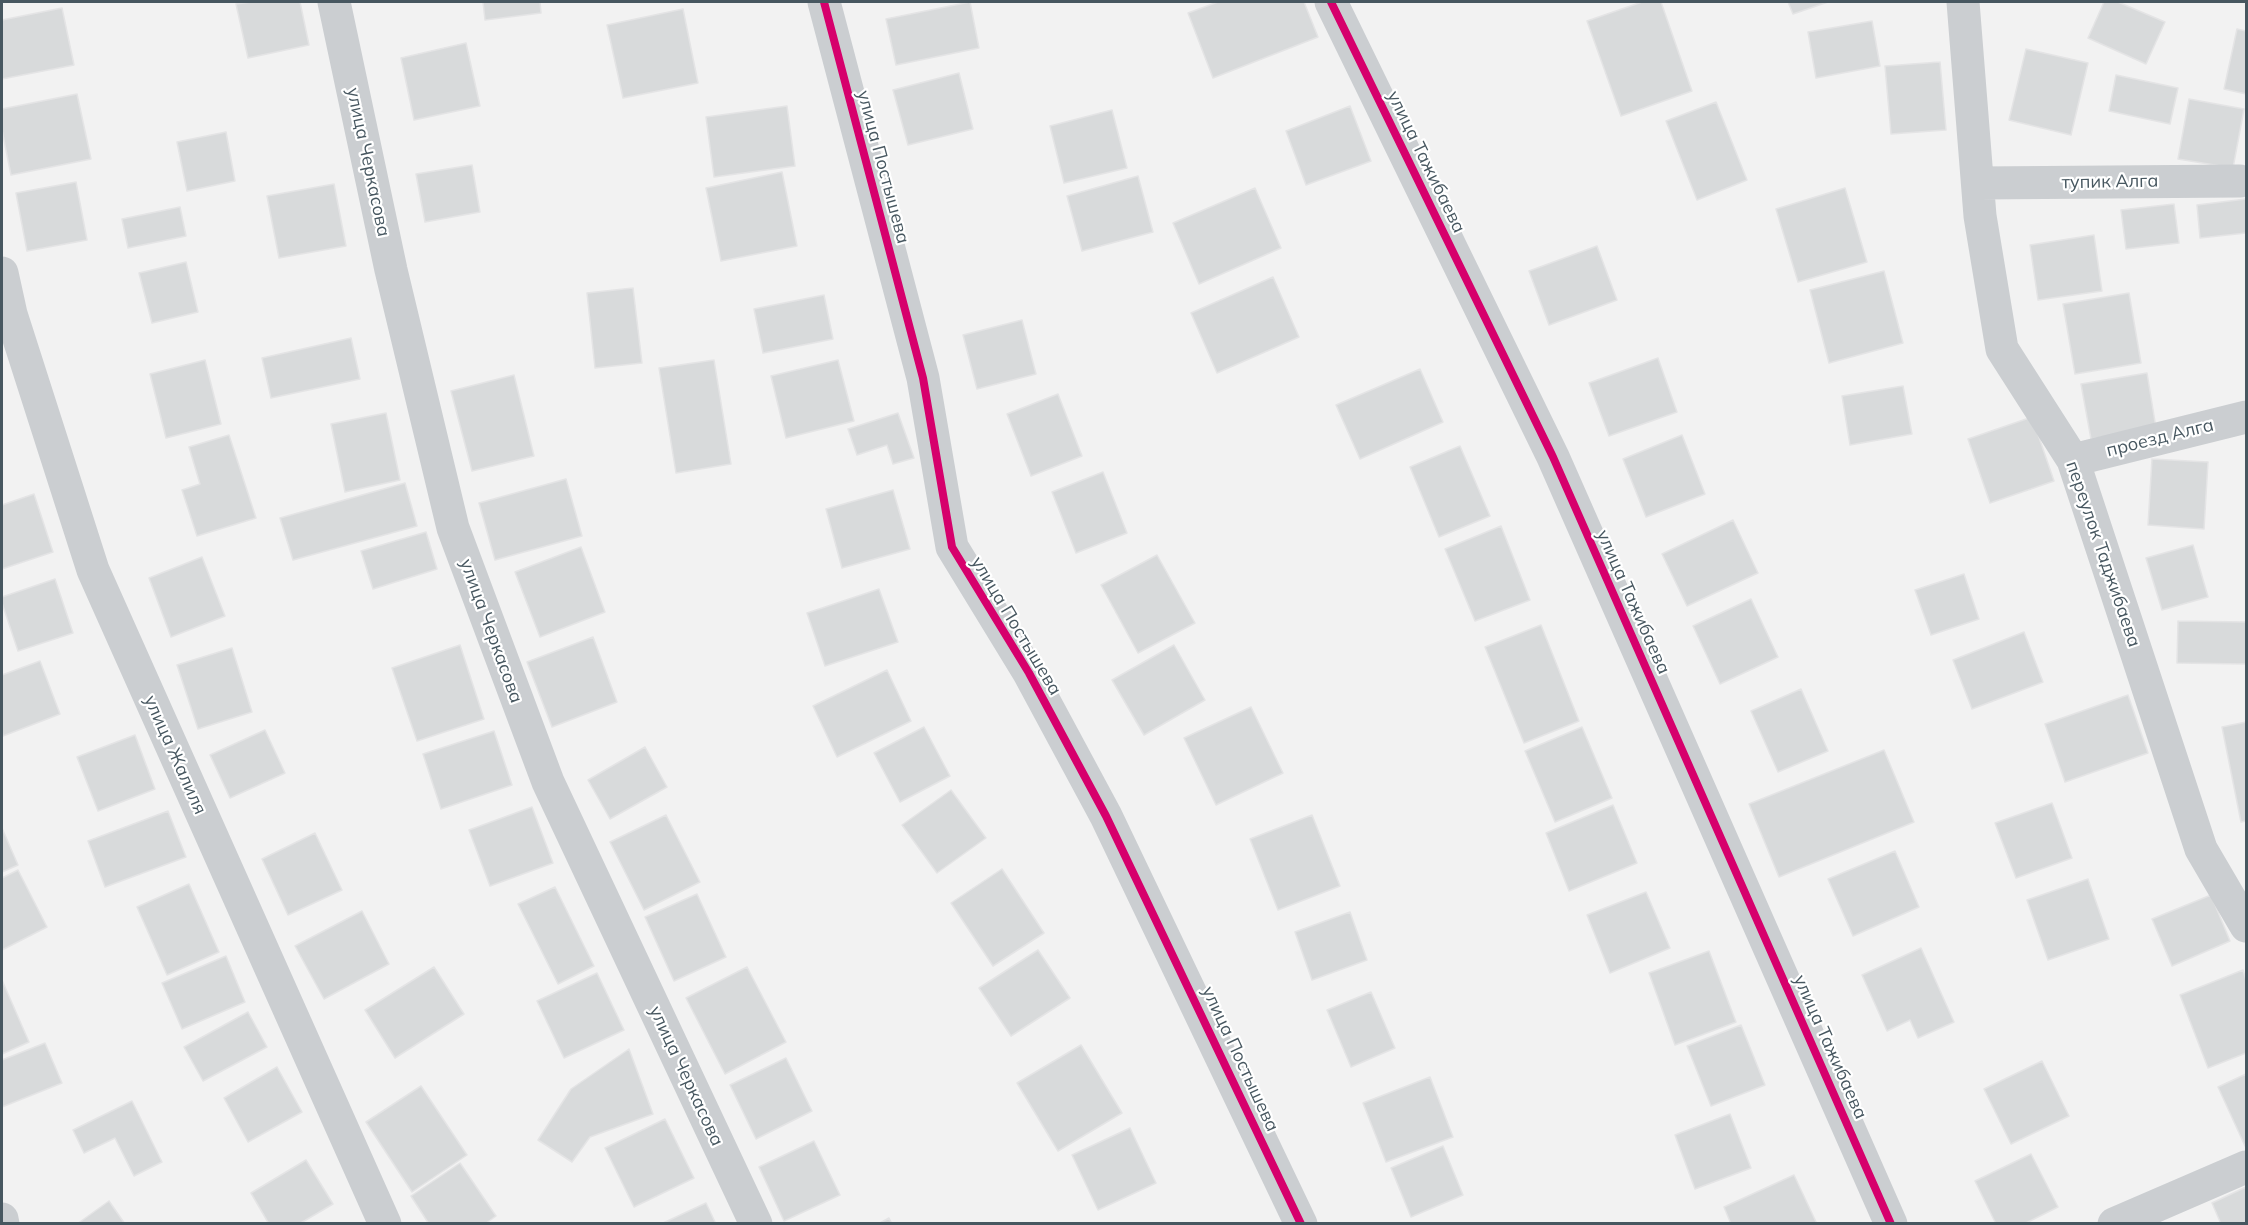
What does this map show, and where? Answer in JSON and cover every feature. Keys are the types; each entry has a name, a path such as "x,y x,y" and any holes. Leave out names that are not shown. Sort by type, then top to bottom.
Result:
{"street":[{"name":"улица Черкасова","path":"334,2 391,270 453,528 548,782 756,1224"},
{"name":"улица Постышева","path":"824,2 923,378 952,548 1029,673 1106,816 1301,1224"},
{"name":"улица Тажибаева","path":"1330,2 1553,457 1891,1224"},
{"name":"переулок Таджибаева","path":"1963,2 1980,216 2002,349 2073,460 2201,849 2247,926"},
{"name":"тупик Алга","path":"1979,183 2240,181"},
{"name":"улица Жалиля","path":"2,273 11,314 93,570 385,1224"},
{"name":"проезд Алга","path":"2073,460 2247,417"},
{"path":"2114,1224 2247,1167"},
{"path":"2,1219 3,1224"}],"building":[{"path":"300,2 309,45 248,58 236,4"},
{"path":"483,2 540,2 541,13 485,20"},
{"path":"970,2 979,48 896,65 886,19"},
{"path":"1218,2 1304,2 1318,37 1213,78 1188,13"},
{"path":"1642,2 1661,2 1692,91 1621,116 1587,21"},
{"path":"1788,2 1828,2 1793,14"},
{"path":"2104,2 2118,2 2165,22 2146,64 2088,38"},
{"path":"62,8 74,65 2,79 2,20"},
{"path":"683,9 698,83 623,98 607,25"},
{"path":"1872,21 1880,66 1816,78 1808,32"},
{"path":"2237,29 2246,31 2246,94 2224,89"},
{"path":"466,43 480,106 414,120 401,58"},
{"path":"2026,49 2088,63 2071,135 2009,120"},
{"path":"1940,62 1946,130 1891,134 1885,66"},
{"path":"959,73 973,129 908,145 893,90"},
{"path":"2116,75 2178,88 2170,124 2109,111"},
{"path":"77,94 91,159 11,175 2,130 2,109"},
{"path":"2189,99 2244,109 2233,168 2178,159"},
{"path":"1716,102 1747,180 1697,200 1666,121"},
{"path":"787,106 795,166 714,177 706,117"},
{"path":"1350,106 1371,161 1306,185 1286,131"},
{"path":"1112,110 1127,168 1064,183 1050,126"},
{"path":"226,132 235,181 187,191 177,142"},
{"path":"472,165 480,212 425,222 416,174"},
{"path":"782,172 797,246 721,261 706,188"},
{"path":"1138,176 1153,232 1082,251 1067,196"},
{"path":"76,182 87,240 27,251 16,193"},
{"path":"334,184 346,246 279,258 267,196"},
{"path":"1255,188 1281,248 1199,284 1173,223"},
{"path":"1845,188 1867,262 1798,282 1776,209"},
{"path":"2246,199 2246,233 2200,238 2197,205"},
{"path":"2174,204 2179,243 2126,249 2121,210"},
{"path":"180,207 186,236 128,248 122,219"},
{"path":"2094,235 2102,291 2038,300 2030,245"},
{"path":"1597,246 1617,300 1549,325 1529,271"},
{"path":"186,262 198,312 152,323 139,273"},
{"path":"1884,271 1903,343 1829,363 1810,290"},
{"path":"1273,277 1299,337 1217,373 1191,313"},
{"path":"633,288 642,363 595,368 587,293"},
{"path":"2129,293 2141,363 2075,374 2063,304"},
{"path":"824,295 833,339 763,353 754,309"},
{"path":"1022,320 1036,374 977,389 963,335"},
{"path":"351,338 360,379 271,398 262,358"},
{"path":"1658,358 1677,412 1609,436 1589,383"},
{"path":"205,360 221,424 166,438 150,374"},
{"path":"714,360 731,464 676,473 659,368"},
{"path":"838,360 854,421 786,438 771,376"},
{"path":"1420,369 1443,422 1360,459 1336,405"},
{"path":"2147,373 2156,428 2091,439 2081,384"},
{"path":"514,375 534,456 472,471 451,391"},
{"path":"1903,386 1912,434 1850,445 1842,396"},
{"path":"1058,394 1082,456 1031,476 1007,414"},
{"path":"386,413 400,480 345,492 331,424"},
{"path":"898,413 914,458 893,464 887,445 857,455 848,429"},
{"path":"2032,417 2054,481 1990,503 1968,439"},
{"path":"229,435 256,518 197,536 182,490 200,484 189,447"},
{"path":"1682,435 1705,494 1646,517 1623,459"},
{"path":"1460,446 1490,516 1439,537 1410,467"},
{"path":"2152,459 2208,462 2204,529 2148,525"},
{"path":"1103,472 1127,533 1076,553 1052,492"},
{"path":"566,479 582,536 495,560 479,503"},
{"path":"405,483 417,526 293,560 280,518"},
{"path":"893,490 910,549 842,568 826,509"},
{"path":"34,494 53,552 2,569 2,505"},
{"path":"1733,520 1758,573 1687,606 1662,554"},
{"path":"1501,526 1530,600 1475,621 1445,549"},
{"path":"426,532 437,569 373,589 361,551"},
{"path":"2193,545 2208,597 2162,610 2146,558"},
{"path":"581,547 605,612 540,637 515,572"},
{"path":"1157,555 1195,623 1138,653 1101,585"},
{"path":"202,557 225,616 171,637 149,578"},
{"path":"1964,574 1979,619 1931,635 1915,590"},
{"path":"55,579 73,633 18,651 2,597"},
{"path":"879,589 898,642 825,666 807,613"},
{"path":"1751,599 1778,657 1720,684 1693,626"},
{"path":"2178,621 2246,622 2246,664 2177,663"},
{"path":"1541,625 1579,721 1524,743 1485,647"},
{"path":"2024,632 2043,682 1972,709 1953,660"},
{"path":"593,637 617,702 552,727 527,662"},
{"path":"460,645 484,719 417,741 392,668"},
{"path":"1174,645 1205,700 1144,735 1112,680"},
{"path":"232,648 252,712 198,729 177,665"},
{"path":"40,661 60,714 3,736 2,675"},
{"path":"887,670 911,721 837,757 813,706"},
{"path":"1801,689 1828,751 1778,772 1751,711"},
{"path":"2128,695 2148,753 2065,782 2045,724"},
{"path":"1251,707 1283,773 1216,805 1184,738"},
{"path":"2246,722 2246,821 2241,822 2222,727"},
{"path":"924,727 950,776 900,802 874,753"},
{"path":"1582,727 1612,798 1555,822 1525,751"},
{"path":"265,730 285,773 230,798 210,755"},
{"path":"494,731 512,785 441,809 423,754"},
{"path":"135,735 155,789 98,811 77,757"},
{"path":"645,747 667,787 610,819 588,780"},
{"path":"1884,750 1914,822 1779,877 1749,804"},
{"path":"951,790 986,838 937,873 902,825"},
{"path":"2052,803 2072,858 2016,878 1995,823"},
{"path":"1613,805 1637,863 1569,891 1546,833"},
{"path":"532,807 553,863 490,886 469,830"},
{"path":"168,811 186,857 105,887 88,841"},
{"path":"666,815 700,882 644,910 610,842"},
{"path":"1312,815 1340,886 1278,910 1250,839"},
{"path":"2,828 18,865 2,872"},
{"path":"315,833 342,890 288,915 262,859"},
{"path":"1895,851 1919,907 1853,936 1828,879"},
{"path":"1002,869 1044,933 993,966 951,903"},
{"path":"18,870 47,927 2,950 2,878"},
{"path":"2088,879 2109,939 2048,960 2027,900"},
{"path":"189,884 219,952 167,975 137,907"},
{"path":"555,887 594,966 558,984 518,904"},
{"path":"1646,892 1670,948 1610,973 1587,915"},
{"path":"697,894 726,957 674,981 645,917"},
{"path":"2211,895 2230,941 2172,966 2152,919"},
{"path":"362,911 389,964 324,999 295,946"},
{"path":"1350,912 1367,960 1312,980 1295,932"},
{"path":"1921,948 1954,1022 1918,1038 1910,1020 1887,1031 1862,975"},
{"path":"1038,950 1070,998 1011,1036 979,988"},
{"path":"1709,951 1736,1022 1675,1045 1649,973"},
{"path":"226,956 245,1002 182,1029 162,983"},
{"path":"434,967 464,1014 395,1058 365,1010"},
{"path":"747,967 786,1042 725,1074 686,998"},
{"path":"2243,970 2246,980 2246,1053 2208,1068 2180,995"},
{"path":"597,973 624,1030 564,1058 537,1001"},
{"path":"2,980 29,1042 2,1054"},
{"path":"1371,992 1395,1048 1351,1067 1327,1010"},
{"path":"248,1012 267,1047 203,1081 184,1047"},
{"path":"1741,1025 1765,1085 1711,1106 1687,1046"},
{"path":"45,1043 62,1083 2,1107 2,1060"},
{"path":"1081,1045 1122,1113 1058,1151 1017,1083"},
{"path":"629,1049 653,1114 590,1137 572,1162 538,1140 571,1089"},
{"path":"786,1058 812,1111 756,1139 730,1085"},
{"path":"2042,1061 2069,1116 2011,1144 1984,1089"},
{"path":"277,1067 302,1112 248,1142 224,1098"},
{"path":"2246,1074 2246,1145 2245,1146 2218,1087"},
{"path":"1430,1077 1453,1137 1386,1162 1363,1103"},
{"path":"421,1086 467,1155 412,1192 366,1122"},
{"path":"132,1101 162,1162 134,1176 115,1138 84,1153 73,1130"},
{"path":"1730,1114 1751,1168 1695,1189 1675,1135"},
{"path":"665,1119 694,1178 634,1207 605,1148"},
{"path":"1130,1128 1156,1183 1098,1210 1072,1155"},
{"path":"814,1141 840,1195 784,1221 759,1167"},
{"path":"1443,1146 1463,1195 1411,1217 1391,1168"},
{"path":"2031,1154 2058,1207 2024,1224 1996,1224 1975,1181"},
{"path":"306,1160 333,1204 299,1224 269,1224 251,1193"},
{"path":"460,1163 496,1216 485,1224 429,1224 411,1196"},
{"path":"1794,1175 1817,1224 1731,1224 1724,1207"},
{"path":"2246,1187 2246,1224 2221,1224 2212,1203"},
{"path":"109,1201 125,1224 77,1224"},
{"path":"706,1203 716,1224 661,1224"},
{"path":"889,1218 892,1224 878,1224"}],"cycle path":[{"path":"824,2 923,378 952,547 1029,673 1106,816 1301,1224"},
{"path":"1331,2 1553,457 1891,1224"}]}
